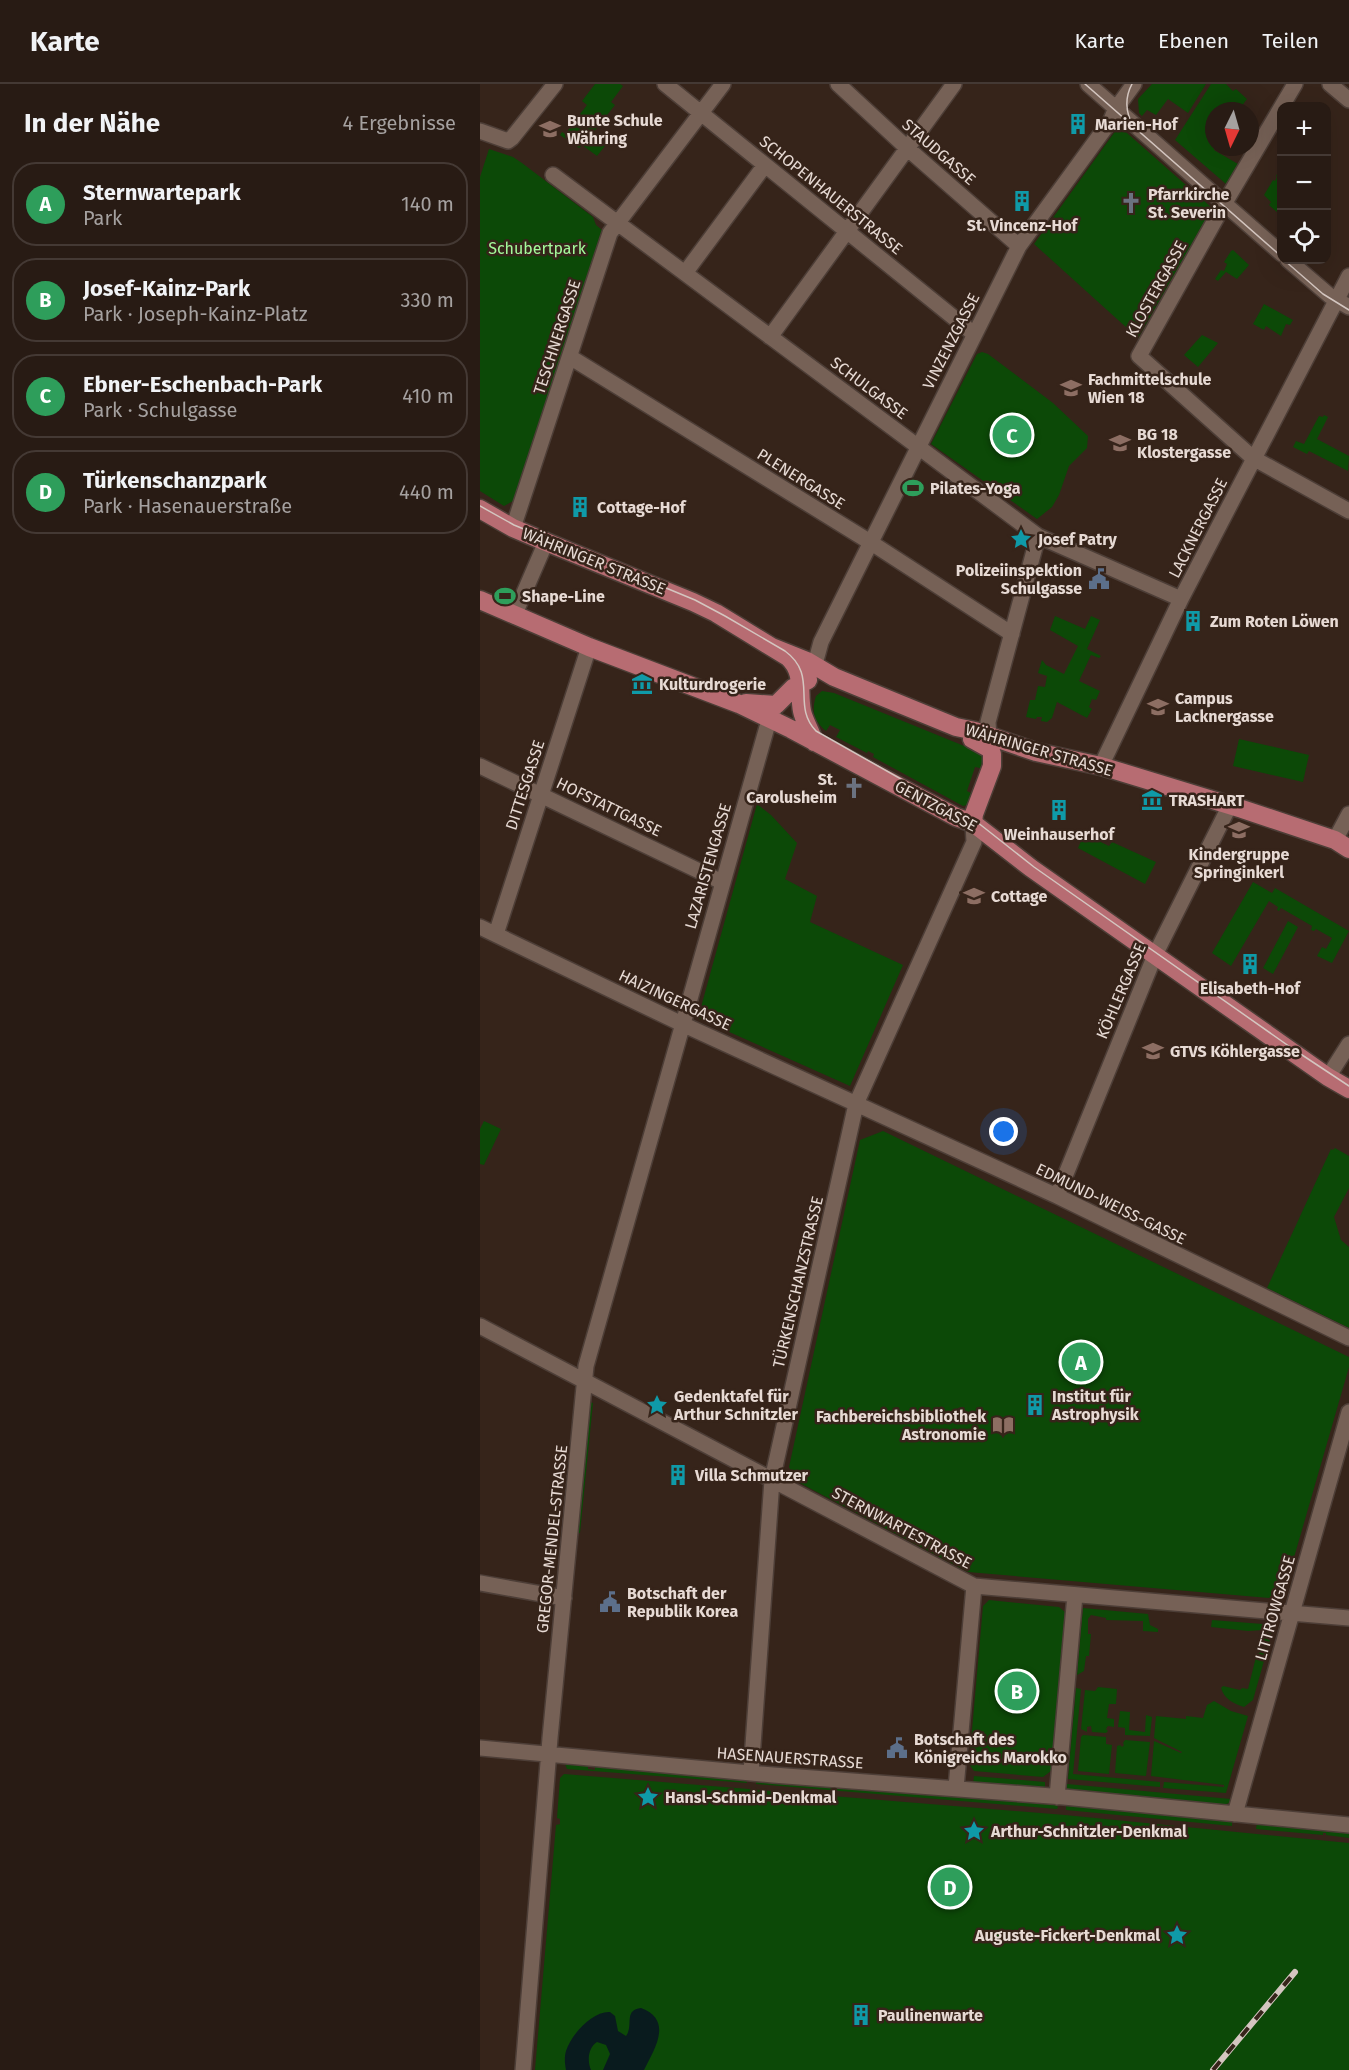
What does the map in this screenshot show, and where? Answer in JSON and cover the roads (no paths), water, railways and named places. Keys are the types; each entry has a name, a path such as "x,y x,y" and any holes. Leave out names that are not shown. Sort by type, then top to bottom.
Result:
{"main road":[{"name":"WÄHRINGER STRASSE","path":"480,509 513,528 716,613 793,662 801,682"},
{"path":"480,600 589,647 739,704 750,702 762,705 773,712 801,682 834,676"},
{"name":"WÄHRINGER STRASSE","path":"772,647 815,664 834,676 956,727 975,731 1036,752 1101,766 1230,805 1342,845"},
{"path":"801,682 802,710 814,742"},
{"name":"GENTZGASSE","path":"773,712 814,742 938,808 973,823 1155,955 1328,1077 1349,1089"},
{"path":"956,727 971,739 990,749 992,754 992,766 974,814 973,823"}],"street":[{"path":"480,131 508,141 555,84"},
{"name":"SCHOPENHAUERSTRASSE","path":"665,84 974,334"},
{"name":"TESCHNERGASSE","path":"513,528 610,233 723,84"},
{"name":"STAUDGASSE","path":"838,84 1019,246"},
{"path":"770,337 954,84"},
{"path":"1088,84 1277,250"},
{"name":"VINZENZGASSE","path":"815,664 821,642 1019,246 1111,120 1116,108 1134,84"},
{"name":"KLOSTERGASSE","path":"1253,458 1139,356 1294,84"},
{"path":"1330,84 1349,100"},
{"path":"685,273 765,165"},
{"name":"SCHULGASSE","path":"553,175 1038,536 1182,599"},
{"path":"1293,264 1343,304"},
{"name":"LACKNERGASSE","path":"1101,766 1253,458 1343,304 1349,276"},
{"name":"PLENERGASSE","path":"570,357 870,542 1012,634"},
{"path":"1253,458 1349,511"},
{"path":"989,737 988,722 1038,536"},
{"path":"514,616 546,542"},
{"name":"DITTESGASSE","path":"496,934 589,647"},
{"name":"LAZARISTENGASSE","path":"682,1024 773,712"},
{"name":"HOFSTATTGASSE","path":"480,766 722,882"},
{"name":"KÖHLERGASSE","path":"1057,1196 1155,955 1230,805"},
{"path":"1342,845 1349,813"},
{"name":"TÜRKENSCHANZSTRASSE","path":"751,1773 772,1480 856,1104 974,842 973,823"},
{"name":"HAIZINGERGASSE","path":"480,927 856,1104"},
{"name":"GREGOR-MENDEL-STRASSE","path":"523,2070 549,1755 586,1366 682,1024"},
{"path":"1328,1077 1349,1044"},
{"name":"EDMUND-WEISS-GASSE","path":"856,1104 1057,1196 1349,1338"},
{"name":"STERNWARTESTRASSE","path":"480,1326 974,1586 1349,1618"},
{"name":"LITTROWGASSE","path":"1235,1814 1349,1412"},
{"path":"480,1583 564,1598"},
{"path":"956,1788 974,1586"},
{"path":"1057,1797 1076,1595"},
{"name":"HASENAUERSTRASSE","path":"480,1748 751,1773 956,1788 1349,1825"}],"tram line":[{"path":"1085,84 1277,253"},
{"path":"1132,84 1127,104 1128,115 1133,125"},
{"path":"1289,264 1323,294 1349,310"},
{"path":"480,506 514,525 695,600 785,651 801,670 805,711 816,731 977,822 1034,867 1349,1086"}],"railway":[{"path":"1213,2070 1295,1972"}],"place":[{"name":"Marien-Hof","path":"1078,124"},
{"name":"Bunte Schule Währing","path":"550,129"},
{"name":"St. Vincenz-Hof","path":"1022,201"},
{"name":"Pfarrkirche St. Severin","path":"1131,203"},
{"name":"Fachmittelschule Wien 18","path":"1071,388"},
{"name":"Ebner-Eschenbach-Park","path":"1012,435"},
{"name":"BG 18 Klostergasse","path":"1120,443"},
{"name":"Pilates-Yoga","path":"913,488"},
{"name":"Cottage-Hof","path":"580,507"},
{"name":"Josef Patry","path":"1021,539"},
{"name":"Polizeiinspektion Schulgasse","path":"1099,579"},
{"name":"Shape-Line","path":"505,596"},
{"name":"Zum Roten Löwen","path":"1193,621"},
{"name":"Kulturdrogerie","path":"642,684"},
{"name":"Campus Lacknergasse","path":"1158,707"},
{"name":"St. Carolusheim","path":"854,788"},
{"name":"TRASHART","path":"1152,800"},
{"name":"Weinhauserhof","path":"1059,810"},
{"name":"Kindergruppe Springinkerl","path":"1239,830"},
{"name":"Cottage","path":"974,896"},
{"name":"Elisabeth-Hof","path":"1250,964"},
{"name":"GTVS Köhlergasse","path":"1153,1051"},
{"name":"Sternwartepark","path":"1081,1362"},
{"name":"Gedenktafel für Arthur Schnitzler","path":"657,1405"},
{"name":"Institut für Astrophysik","path":"1035,1405"},
{"name":"Fachbereichsbibliothek Astronomie","path":"1003,1425"},
{"name":"Villa Schmutzer","path":"678,1475"},
{"name":"Botschaft der Republik Korea","path":"610,1602"},
{"name":"Josef-Kainz-Park","path":"1017,1691"},
{"name":"Botschaft des Königreichs Marokko","path":"897,1748"},
{"name":"Hansl-Schmid-Denkmal","path":"648,1797"},
{"name":"Arthur-Schnitzler-Denkmal","path":"974,1831"},
{"name":"Türkenschanzpark","path":"950,1887"},
{"name":"Auguste-Fickert-Denkmal","path":"1177,1935"},
{"name":"Paulinenwarte","path":"861,2015"}],"park label":[{"name":"Schubertpark","path":"537,248"}]}
